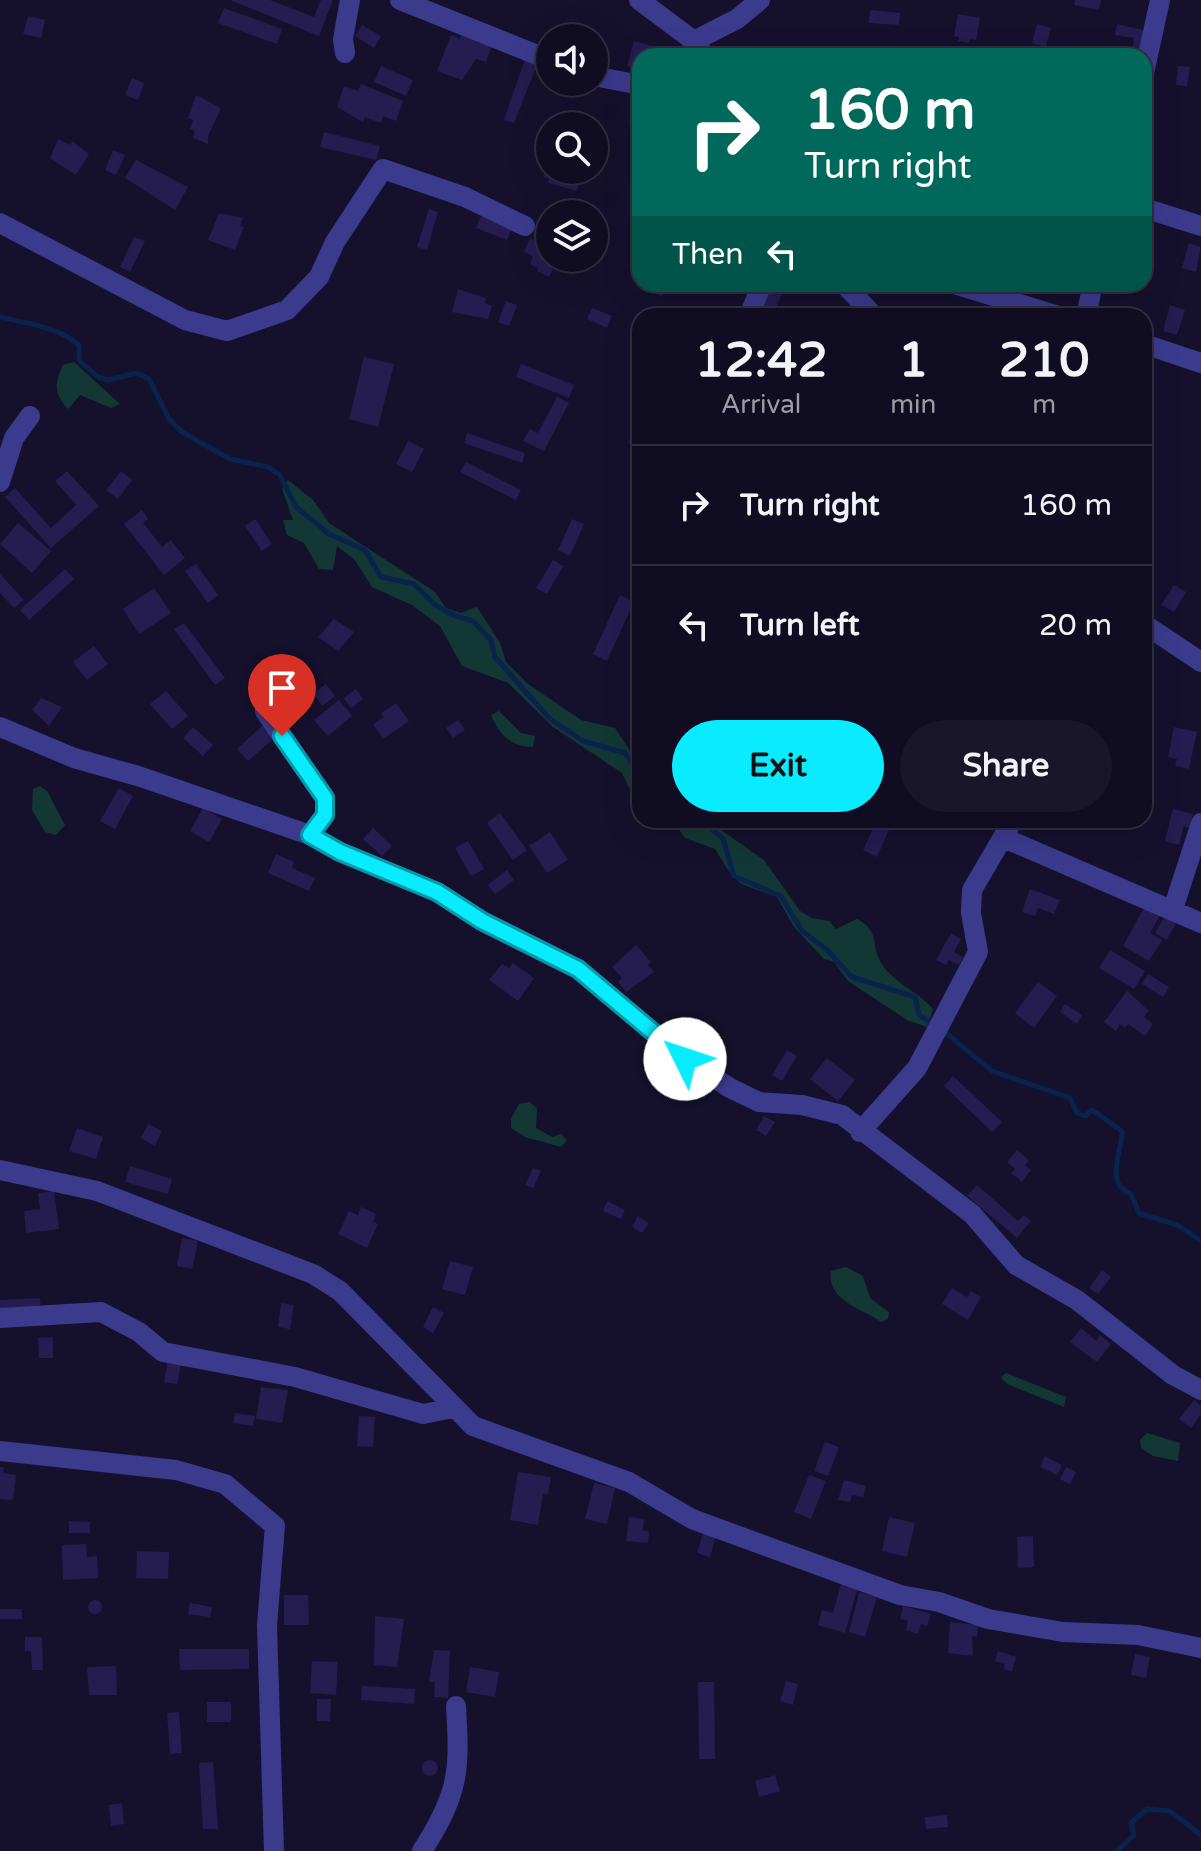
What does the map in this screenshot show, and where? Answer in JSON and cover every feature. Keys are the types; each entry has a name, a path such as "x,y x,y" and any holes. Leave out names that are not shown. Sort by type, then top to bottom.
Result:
{"street":[{"path":"345,53 343,39 350,0"},
{"path":"400,0 536,54"},
{"path":"639,0 699,48"},
{"path":"701,48 760,0"},
{"path":"1149,48 1160,0"},
{"path":"608,79 632,83"},
{"path":"0,223 185,320 227,331 287,310 319,277 335,242 383,169 465,197 525,226"},
{"path":"1152,211 1201,226"},
{"path":"852,292 866,308"},
{"path":"980,292 1033,308"},
{"path":"1152,347 1201,363"},
{"path":"0,480 14,438 30,416"},
{"path":"1152,629 1201,662"},
{"path":"265,711 325,798 325,815 310,835"},
{"path":"0,727 74,758 138,776 310,835 340,852 437,892 482,921 578,969 685,1059 730,1088 759,1102 802,1105 842,1115 860,1132 972,1214 1016,1265 1077,1300 1173,1375 1201,1390"},
{"path":"1173,909 1201,823"},
{"path":"860,1132 909,1078 978,952 971,913 972,890 1009,829 1201,923"},
{"path":"0,1170 97,1191 313,1274 340,1291 473,1426 629,1482 692,1519 900,1595 939,1602 988,1619 1063,1632 1138,1635 1201,1648"},
{"path":"0,1318 101,1312 139,1332 163,1352 295,1377 423,1414 453,1408"},
{"path":"0,1451 176,1470 225,1484 275,1526 267,1625 274,1851"},
{"path":"422,1851 437,1827 458,1775 456,1706"}],"green space":[{"path":"74,362 120,404 111,408 80,395 68,409 60,398 57,383 63,365"},
{"path":"288,480 313,500 329,523 435,592 446,608 461,613 477,607 500,643 506,662 528,684 581,720 615,728 632,754 632,794 622,773 553,727 508,683 462,666 440,626 412,605 372,587 354,559 337,546 333,570 319,569 304,543 287,535 283,520 293,520 282,489"},
{"path":"499,711 521,733 535,736 533,747 518,745 502,734 491,715"},
{"path":"40,786 47,791 65,825 56,835 45,832 32,810 33,789"},
{"path":"678,828 721,830 764,860 800,911 812,918 829,921 836,929 857,919 864,923 872,932 877,954 885,968 933,1009 927,1027 907,1020 848,981 834,962 824,959 794,927 777,897 739,882 715,849 685,838"},
{"path":"529,1102 537,1108 536,1128 552,1137 561,1134 567,1140 561,1147 525,1137 511,1128 511,1119 519,1104"},
{"path":"846,1267 863,1276 870,1298 889,1312 888,1319 881,1322 848,1303 834,1290 831,1271"},
{"path":"1006,1373 1066,1397 1064,1407 1007,1384 1001,1377"},
{"path":"1147,1433 1180,1443 1178,1461 1153,1456 1141,1448 1140,1440"}],"building":[{"path":"230,0 270,0 314,17 321,0 333,0 319,36"},
{"path":"1075,0 1101,0 1099,10 1074,5"},
{"path":"224,8 282,29 277,44 218,23"},
{"path":"870,10 900,13 899,25 869,23"},
{"path":"958,14 980,18 976,40 970,39 969,43 958,41 959,37 954,36"},
{"path":"28,16 45,20 41,38 23,34"},
{"path":"1037,24 1051,28 1046,47 1032,43"},
{"path":"1117,24 1147,31 1145,48 1133,47 1134,38 1115,35"},
{"path":"362,25 381,36 374,48 355,36"},
{"path":"461,34 492,45 486,62 476,59 462,80 437,71 451,35 460,39"},
{"path":"634,41 660,48 632,48"},
{"path":"632,48 632,67 627,66"},
{"path":"526,56 536,59 536,68 514,123 504,120"},
{"path":"381,66 413,80 406,96 374,82"},
{"path":"1178,66 1190,67 1187,86 1176,85"},
{"path":"132,78 144,83 138,100 125,95"},
{"path":"361,84 403,101 396,121 383,116 381,123 365,117 363,122 337,107 344,86 358,91"},
{"path":"196,95 221,108 208,136 208,144 193,138 195,131 190,129 193,120 188,118"},
{"path":"324,132 380,146 376,160 320,147"},
{"path":"58,139 70,145 72,141 89,154 76,175 50,158"},
{"path":"113,150 125,155 116,175 105,170"},
{"path":"136,160 188,187 175,210 125,178"},
{"path":"552,184 579,184 577,191"},
{"path":"429,209 438,212 427,250 417,247"},
{"path":"219,213 243,218 240,226 244,227 235,250 208,240"},
{"path":"481,216 512,228 507,240 476,228"},
{"path":"134,237 145,241 130,272 120,267"},
{"path":"530,238 536,241 536,267 530,264 533,256 524,252"},
{"path":"1189,243 1201,247 1196,272 1182,268"},
{"path":"458,289 486,298 485,303 492,306 488,319 452,312"},
{"path":"767,292 782,292 777,308 762,308"},
{"path":"506,301 517,305 509,326 498,322"},
{"path":"1170,305 1185,310 1177,335 1163,331"},
{"path":"592,308 612,316 607,328 587,319"},
{"path":"364,357 394,364 378,427 349,419"},
{"path":"521,364 574,385 569,398 516,377"},
{"path":"557,397 569,403 544,451 523,441 530,429 538,433"},
{"path":"467,433 525,453 522,463 464,443"},
{"path":"408,441 424,449 412,472 396,464"},
{"path":"466,462 521,490 516,500 460,472"},
{"path":"67,471 99,506 51,548 5,497 15,488 51,528 76,505 55,481"},
{"path":"121,471 132,480 118,499 106,490"},
{"path":"142,510 148,519 143,523 162,547 171,540 185,558 164,575 124,524"},
{"path":"255,519 272,544 262,551 245,526"},
{"path":"572,519 584,524 570,556 558,550"},
{"path":"18,523 51,551 32,573 0,544"},
{"path":"553,560 563,566 547,594 536,588"},
{"path":"196,564 218,595 208,603 185,571"},
{"path":"65,569 74,579 29,620 20,610"},
{"path":"0,574 24,600 14,608 0,593"},
{"path":"1174,585 1186,592 1174,612 1161,605"},
{"path":"154,588 171,613 139,634 123,609"},
{"path":"620,595 632,601 607,661 593,654"},
{"path":"334,619 354,632 338,651 318,637"},
{"path":"184,623 225,678 215,685 174,629"},
{"path":"94,646 108,664 87,680 73,662"},
{"path":"281,677 288,687 272,699 265,690"},
{"path":"326,684 335,696 322,706 313,693"},
{"path":"356,689 363,699 351,708 344,698"},
{"path":"303,690 309,703 298,709 292,695"},
{"path":"166,691 188,716 172,729 150,704"},
{"path":"41,698 62,707 49,726 32,710"},
{"path":"339,700 352,716 328,736 314,720"},
{"path":"396,703 409,721 383,739 373,724 384,717 381,713"},
{"path":"458,720 465,730 453,738 446,728"},
{"path":"263,725 274,738 248,761 237,749"},
{"path":"193,727 213,745 203,756 183,738"},
{"path":"1174,727 1197,732 1189,769 1175,766 1177,759 1168,757"},
{"path":"119,788 133,796 115,829 100,821"},
{"path":"203,808 222,819 209,842 190,831"},
{"path":"1173,809 1193,814 1189,828 1184,826 1179,845 1165,841"},
{"path":"500,813 527,850 513,860 487,823"},
{"path":"373,828 392,846 382,856 363,839"},
{"path":"873,828 890,828 877,857 863,850"},
{"path":"550,832 568,860 547,873 529,846"},
{"path":"468,841 484,869 471,876 455,848"},
{"path":"276,854 294,862 292,868 315,878 309,891 268,873"},
{"path":"507,870 514,880 495,894 488,885"},
{"path":"1030,889 1060,900 1054,914 1038,908 1035,916 1022,912"},
{"path":"1145,906 1160,915 1150,933 1162,940 1149,961 1123,946"},
{"path":"1165,916 1176,923 1167,940 1155,933"},
{"path":"951,933 961,939 954,952 963,957 959,965 949,960 946,965 936,960"},
{"path":"636,945 651,962 648,965 654,972 626,992 618,982 622,978 612,967"},
{"path":"1110,950 1145,971 1134,989 1099,968"},
{"path":"513,963 534,978 518,1001 489,980 502,964 509,968"},
{"path":"1148,974 1169,987 1163,997 1142,984"},
{"path":"1038,982 1057,996 1034,1028 1015,1013"},
{"path":"1127,991 1149,1011 1144,1017 1153,1024 1145,1036 1128,1024 1125,1028 1120,1024 1116,1031 1104,1022"},
{"path":"1065,1004 1082,1015 1077,1024 1060,1012"},
{"path":"787,1050 797,1056 782,1081 772,1075"},
{"path":"827,1058 855,1080 838,1101 810,1079"},
{"path":"953,1076 1002,1122 992,1132 944,1086"},
{"path":"764,1116 775,1122 766,1136 756,1130"},
{"path":"148,1124 162,1131 155,1146 141,1138"},
{"path":"77,1128 103,1137 96,1159 69,1151"},
{"path":"1017,1150 1029,1160 1025,1165 1031,1170 1022,1182 1011,1173 1015,1169 1007,1162"},
{"path":"130,1166 172,1179 168,1194 125,1182"},
{"path":"533,1168 541,1171 533,1188 525,1185"},
{"path":"977,1185 1018,1221 1024,1215 1031,1221 1017,1238 967,1196"},
{"path":"54,1191 59,1229 26,1233 24,1211 40,1209 38,1193"},
{"path":"607,1201 625,1210 621,1219 603,1211"},
{"path":"361,1207 376,1214 373,1222 378,1224 367,1248 338,1234 349,1211 358,1215"},
{"path":"638,1216 649,1223 642,1233 632,1227"},
{"path":"182,1238 198,1241 192,1269 177,1266"},
{"path":"450,1261 473,1267 465,1295 442,1289"},
{"path":"1102,1270 1111,1277 1098,1294 1089,1288"},
{"path":"952,1288 967,1297 971,1291 981,1297 968,1320 942,1304"},
{"path":"40,1298 41,1308 0,1310 0,1300"},
{"path":"281,1303 294,1305 290,1329 278,1327"},
{"path":"433,1307 444,1313 433,1333 423,1327"},
{"path":"1081,1328 1096,1341 1100,1335 1111,1344 1097,1362 1070,1342"},
{"path":"53,1337 53,1358 39,1358 38,1338"},
{"path":"168,1358 182,1360 177,1384 164,1382"},
{"path":"261,1387 288,1390 282,1423 256,1419"},
{"path":"1194,1400 1201,1406 1201,1414 1191,1428 1179,1419"},
{"path":"235,1413 255,1416 253,1426 233,1423"},
{"path":"359,1416 375,1417 373,1447 357,1446"},
{"path":"825,1442 839,1447 828,1476 814,1471"},
{"path":"1045,1456 1062,1465 1057,1475 1040,1467"},
{"path":"0,1467 4,1467 3,1473 16,1475 13,1500 0,1499"},
{"path":"1066,1467 1076,1472 1070,1484 1060,1479"},
{"path":"518,1472 551,1477 548,1494 543,1494 538,1525 510,1520"},
{"path":"809,1475 826,1481 811,1519 794,1512"},
{"path":"844,1480 866,1486 863,1497 852,1495 850,1502 838,1500"},
{"path":"594,1483 615,1488 607,1524 585,1519"},
{"path":"629,1517 644,1519 643,1530 649,1531 648,1543 626,1541"},
{"path":"889,1517 915,1523 907,1557 882,1551"},
{"path":"69,1521 90,1522 90,1533 69,1533"},
{"path":"704,1529 717,1532 710,1557 697,1553"},
{"path":"1033,1536 1034,1567 1018,1568 1017,1537"},
{"path":"86,1544 87,1557 97,1556 98,1578 63,1580 62,1545"},
{"path":"137,1551 169,1552 168,1579 136,1578"},
{"path":"841,1583 858,1587 845,1633 818,1625 822,1610 833,1613"},
{"path":"859,1592 877,1597 865,1637 849,1632"},
{"path":"284,1595 308,1595 309,1625 284,1625"},
{"path":"95,1600 102,1607 95,1614 88,1607"},
{"path":"190,1603 212,1607 210,1617 188,1614"},
{"path":"903,1606 931,1614 927,1626 921,1624 918,1634 906,1630 908,1621 900,1619"},
{"path":"0,1609 22,1609 22,1619 0,1619"},
{"path":"375,1616 404,1619 397,1667 374,1665"},
{"path":"950,1622 978,1625 977,1637 972,1636 973,1656 948,1653"},
{"path":"25,1637 42,1637 43,1670 32,1670 31,1651 25,1651"},
{"path":"179,1649 249,1649 249,1669 180,1670"},
{"path":"434,1650 450,1651 448,1698 434,1697 435,1682 429,1682"},
{"path":"998,1651 1016,1657 1012,1672 1004,1669 1005,1664 995,1661"},
{"path":"1135,1654 1150,1657 1146,1678 1131,1675"},
{"path":"312,1661 338,1662 336,1695 310,1693"},
{"path":"116,1666 117,1695 89,1695 87,1667"},
{"path":"470,1667 499,1672 495,1697 466,1692"},
{"path":"786,1681 798,1684 793,1705 780,1701"},
{"path":"698,1682 714,1682 715,1759 699,1759"},
{"path":"362,1686 415,1689 414,1704 361,1700"},
{"path":"317,1699 331,1699 330,1721 317,1721"},
{"path":"207,1702 231,1702 231,1722 207,1722"},
{"path":"179,1712 182,1753 170,1754 167,1713"},
{"path":"430,1760 436,1762 436,1774 430,1776 424,1774 422,1768 424,1762"},
{"path":"213,1762 218,1829 203,1829 199,1763"},
{"path":"775,1775 780,1791 759,1797 755,1781"},
{"path":"122,1803 124,1824 111,1826 109,1805"},
{"path":"947,1815 948,1827 926,1829 925,1817"}],"waterway":[{"path":"0,317 41,326 70,339 79,345 79,360 98,377 108,380 137,373 149,379 169,419 182,432 230,459 268,467 280,475 296,507 329,534 365,550 381,577 414,584 435,605 473,621 491,640 495,657 550,719 583,741 625,753 632,764"},
{"path":"711,828 723,839 734,876 781,896 802,931 827,950 852,977 915,997 919,1015 933,1024"},
{"path":"941,1029 992,1071 1070,1098 1077,1113 1085,1116 1092,1110 1122,1131 1116,1175 1118,1183 1131,1194 1139,1213 1177,1225 1201,1241"},
{"path":"1117,1851 1134,1835 1131,1823 1147,1809 1170,1811 1201,1835"}],"route":[{"path":"282,736 325,798 325,815 310,835 340,852 437,892 482,921 578,969 685,1059"}]}
